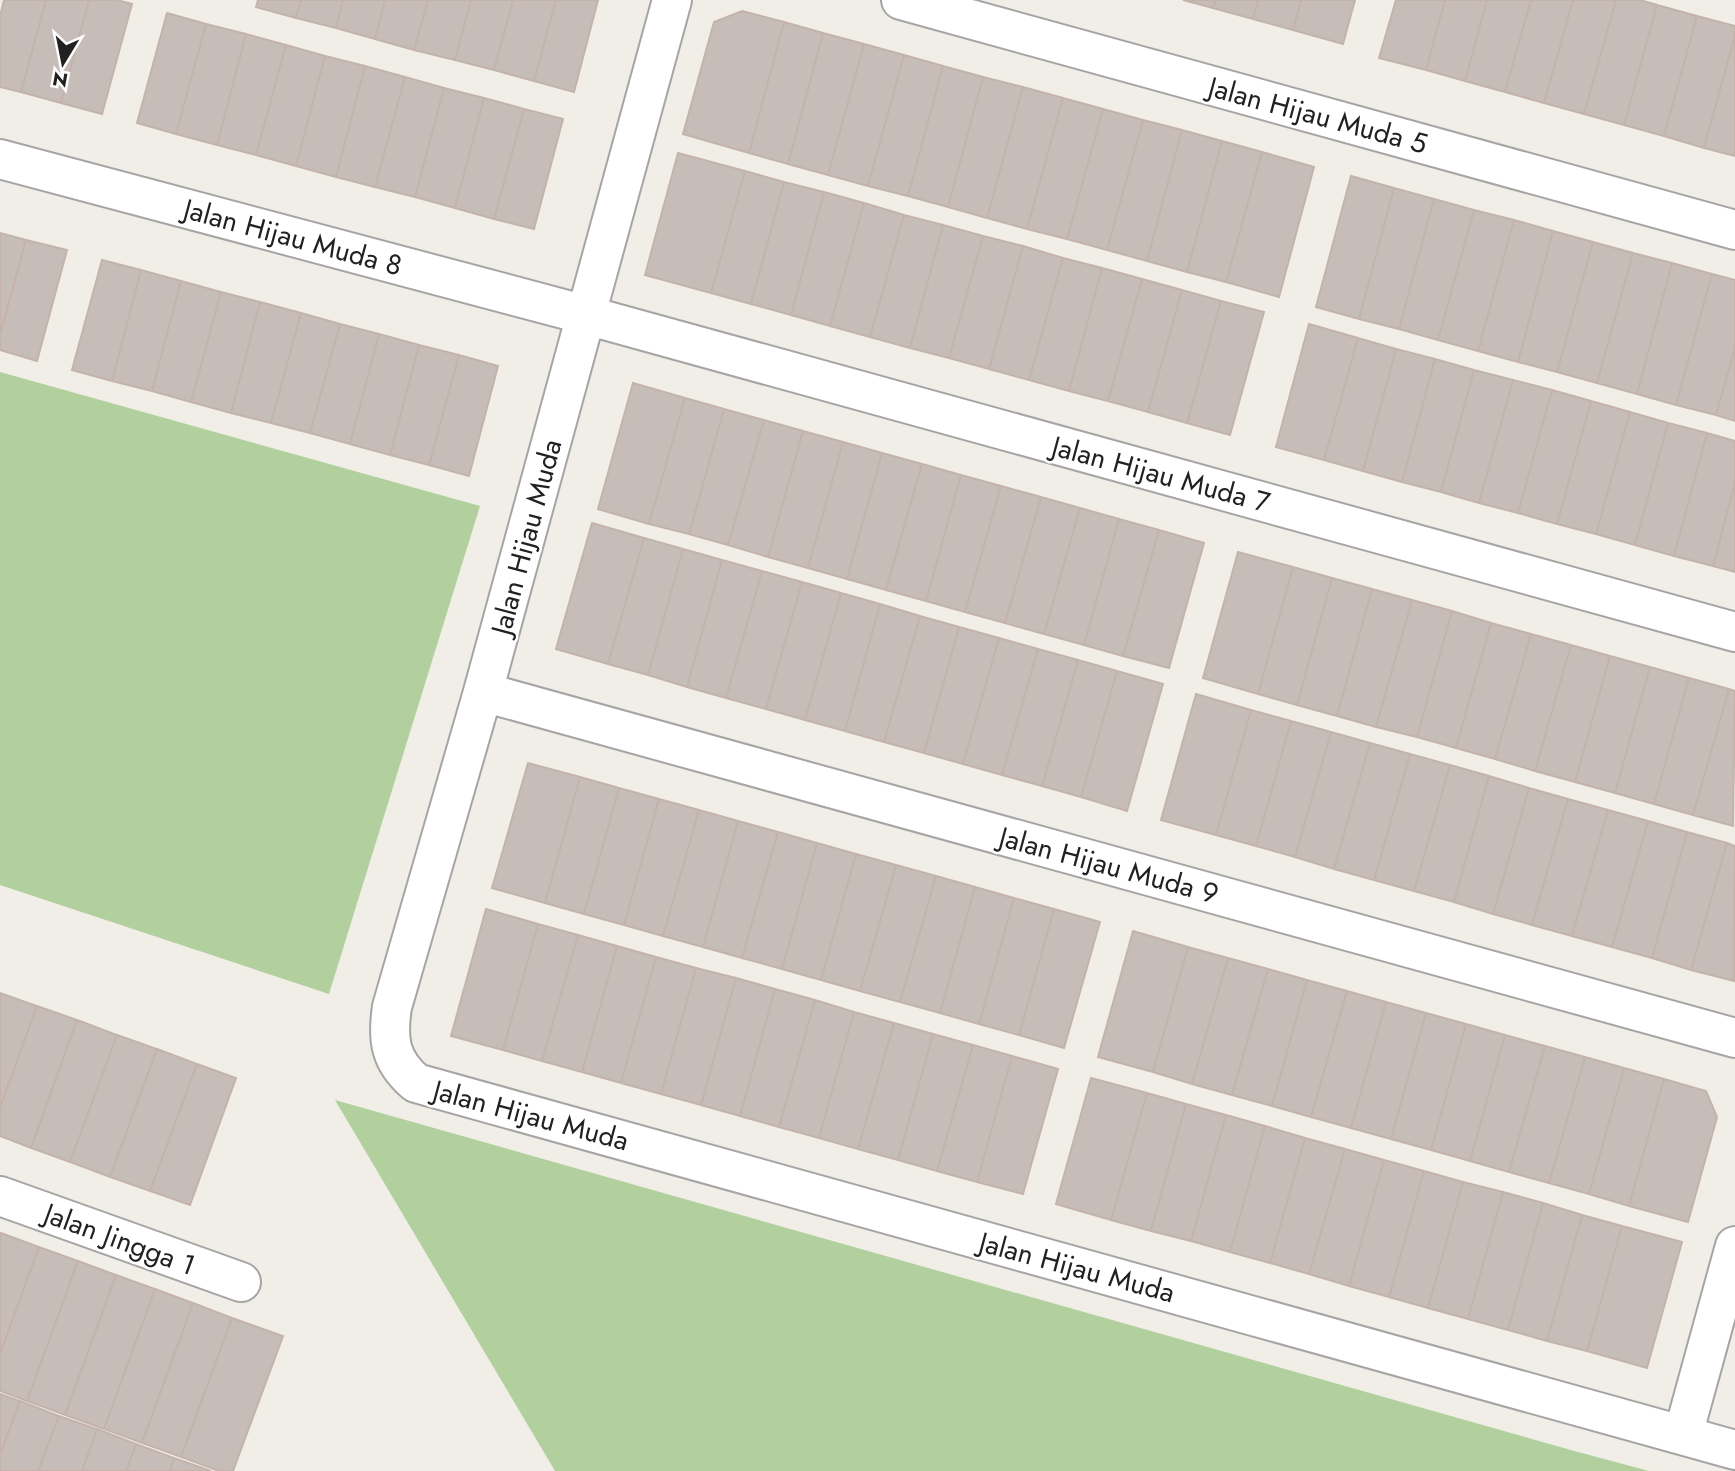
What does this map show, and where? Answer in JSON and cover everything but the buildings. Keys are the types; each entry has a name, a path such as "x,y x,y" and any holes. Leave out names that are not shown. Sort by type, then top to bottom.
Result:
{"street":[{"name":"Jalan Hijau Muda","path":"672,0 484,692 392,1007 388,1032 402,1071 416,1083 1735,1450"},
{"name":"Jalan Hijau Muda 5","path":"901,0 1735,230"},
{"name":"Jalan Hijau Muda 8","path":"0,159 586,315"},
{"name":"Jalan Hijau Muda 7","path":"586,315 1735,632"},
{"name":"Jalan Hijau Muda 9","path":"484,692 1735,1038"},
{"name":"Jalan Jingga 1","path":"0,1196 241,1282"},
{"path":"1683,1435 1735,1245"}],"green space":[{"path":"0,372 480,506 329,994 0,885"},
{"path":"335,1100 1578,1452 1649,1471 555,1471"}]}
